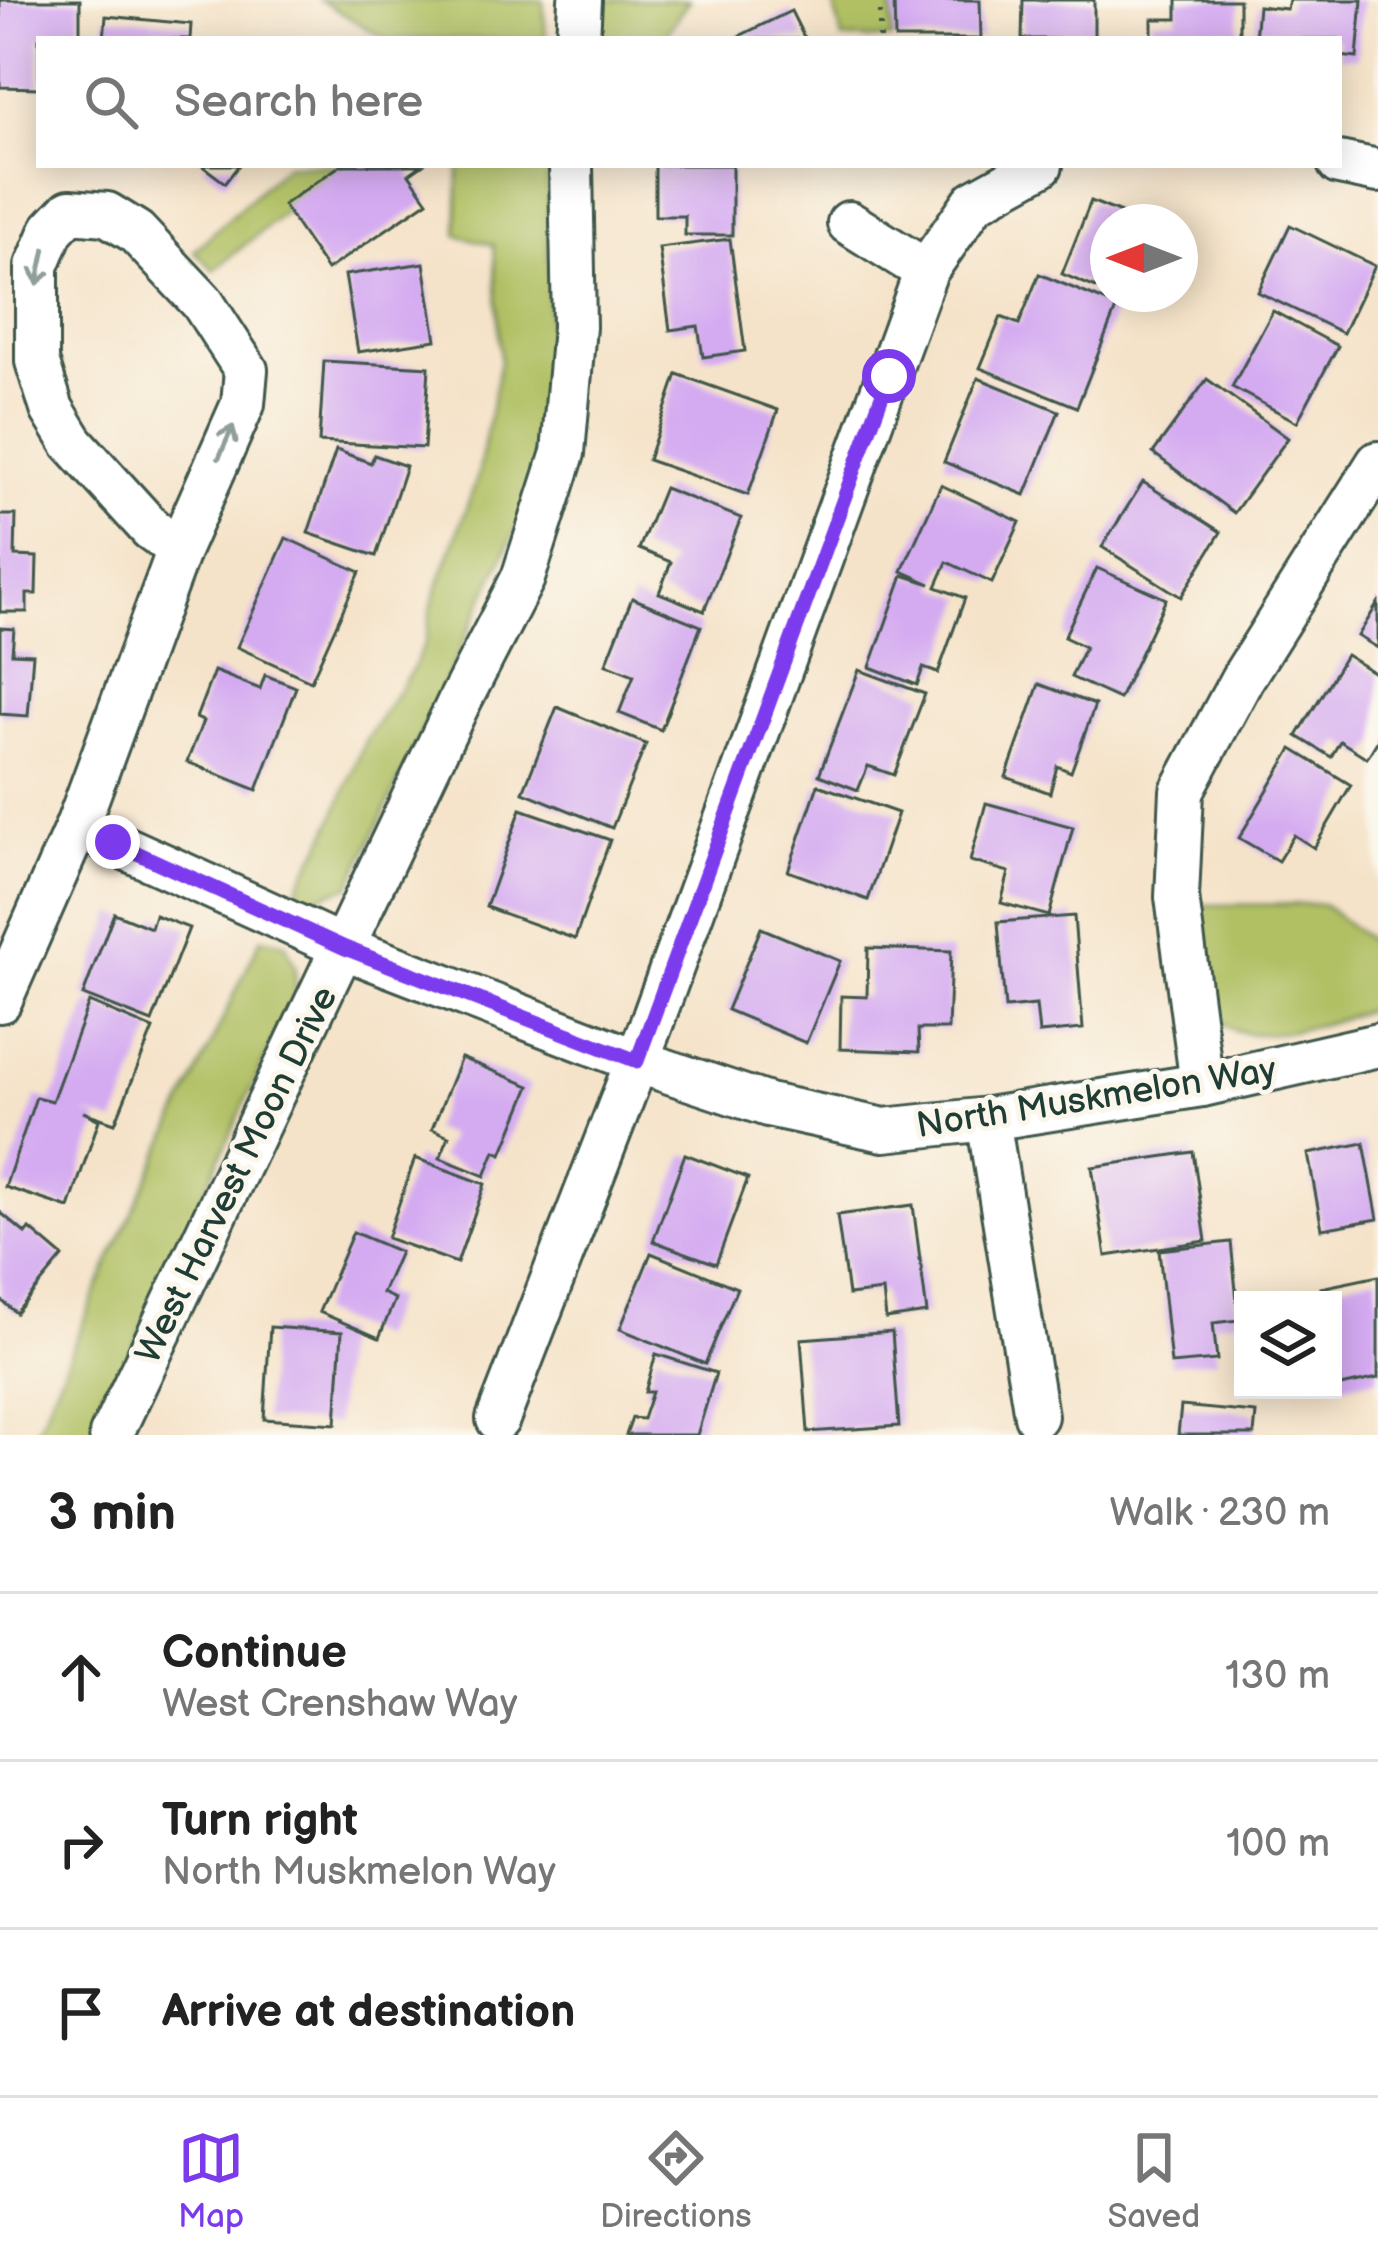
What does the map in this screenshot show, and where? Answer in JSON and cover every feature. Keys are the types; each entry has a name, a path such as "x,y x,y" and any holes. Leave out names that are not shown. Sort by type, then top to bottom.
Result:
{"street":[{"path":"578,36 580,0"},
{"path":"1342,164 1378,171"},
{"name":"West Harvest Moon Drive","path":"111,1435 458,704 523,578 563,453 574,327 571,168"},
{"path":"498,1419 637,1061 926,271 974,202 1036,168"},
{"path":"0,1001 77,826 179,549 243,404 246,370 202,302 136,232 107,214 70,211 52,230 38,266 37,361 52,409 72,442 151,529 179,549"},
{"path":"849,224 926,271"},
{"path":"1202,1084 1177,897 1182,790 1242,679 1378,463"},
{"name":"North Muskmelon Way","path":"77,826 345,948 637,1061 767,1105 884,1130 988,1119 1202,1084 1378,1045"},
{"path":"988,1119 1036,1416"}],"path":[{"path":"880,0 880,36"}],"green space":[{"path":"320,0 543,0 546,36 380,36"},
{"path":"595,0 689,0 665,36 593,36"},
{"path":"833,0 892,0 892,36 841,36"},
{"path":"283,168 338,168 214,270 194,251"},
{"path":"459,168 548,168 545,450 530,499 350,886 320,896 293,896 328,832 365,741 425,643 433,600 478,476 500,361 494,245 457,235"},
{"path":"1322,904 1378,947 1378,1006 1269,1034 1230,1028 1219,1016 1211,992 1197,905"},
{"path":"261,938 285,943 295,966 296,991 93,1435 35,1435 109,1262"}],"building":[{"path":"0,0 80,0 80,36 36,36 36,88 0,87"},
{"path":"894,0 980,0 981,36 895,36"},
{"path":"1023,0 1094,0 1094,36 1022,36"},
{"path":"1177,0 1239,0 1239,36 1152,36 1152,19 1177,19"},
{"path":"1289,0 1362,0 1357,58 1342,56 1342,36 1255,36 1258,6 1287,9"},
{"path":"791,11 804,36 739,36"},
{"path":"106,16 191,24 190,36 104,36"},
{"path":"205,168 237,168 225,183"},
{"path":"337,168 418,168 409,174 428,201 327,270 283,205"},
{"path":"655,168 732,168 732,235 685,235 685,216 655,216"},
{"path":"1091,201 1098,204 1090,204 1090,286 1062,274"},
{"path":"1290,225 1375,266 1343,333 1258,292"},
{"path":"730,239 745,351 703,357 698,326 670,330 659,248"},
{"path":"424,263 436,340 358,352 345,275"},
{"path":"1039,274 1090,295 1090,312 1115,312 1077,407 980,368 1001,317 1019,324"},
{"path":"1273,311 1338,346 1297,422 1232,387"},
{"path":"324,361 429,367 424,448 319,442"},
{"path":"677,374 778,410 748,495 648,460"},
{"path":"978,378 1059,411 1025,495 944,462"},
{"path":"1207,379 1288,438 1234,513 1153,453"},
{"path":"336,450 371,463 374,455 406,466 376,556 308,533"},
{"path":"1143,482 1221,532 1181,597 1102,547"},
{"path":"941,485 1020,522 992,583 947,562 936,587 965,598 938,673 923,668 917,685 870,667 903,575 931,584 902,571"},
{"path":"664,488 741,518 704,611 659,593 671,562 639,549"},
{"path":"0,515 16,515 15,556 37,557 36,594 27,594 27,612 0,612"},
{"path":"286,538 360,572 311,681 237,647"},
{"path":"1097,568 1166,599 1119,699 1071,677 1085,647 1064,637"},
{"path":"632,598 701,626 661,730 619,713 634,675 606,664"},
{"path":"1378,603 1378,648 1358,636"},
{"path":"0,628 14,629 12,653 33,654 28,716 0,714"},
{"path":"1346,655 1378,675 1378,740 1367,758 1340,741 1331,757 1297,736"},
{"path":"859,670 925,694 894,775 868,766 858,790 819,775"},
{"path":"214,671 260,689 265,675 296,687 257,790 187,762 203,721 196,718"},
{"path":"1039,684 1095,705 1071,772 1057,766 1050,793 1006,777"},
{"path":"557,707 646,744 612,828 523,792"},
{"path":"1292,749 1351,785 1314,848 1294,835 1278,861 1239,838"},
{"path":"818,785 898,813 868,900 788,871"},
{"path":"986,803 1073,827 1049,916 1001,903 1009,872 970,861"},
{"path":"521,809 610,840 575,939 486,907"},
{"path":"114,913 151,928 155,915 189,928 152,1022 83,995"},
{"path":"1074,916 1083,1029 1039,1033 1036,1005 1005,1008 998,922"},
{"path":"761,928 840,961 806,1043 727,1010"},
{"path":"868,948 951,951 948,1029 918,1029 919,1052 840,1049 841,996 867,997"},
{"path":"89,1002 153,1029 115,1123 83,1112 99,1120 69,1208 5,1187 36,1097 52,1101"},
{"path":"461,1058 530,1086 502,1154 495,1151 485,1176 440,1158 449,1136 432,1129"},
{"path":"1364,1143 1378,1219 1322,1229 1308,1154"},
{"path":"1193,1152 1206,1241 1106,1256 1092,1167"},
{"path":"685,1154 748,1178 716,1264 653,1241"},
{"path":"415,1158 485,1184 457,1263 387,1238"},
{"path":"913,1205 927,1313 886,1319 883,1291 848,1295 837,1215"},
{"path":"0,1212 26,1234 30,1229 63,1257 16,1313 0,1299"},
{"path":"353,1232 400,1252 382,1293 395,1299 379,1338 319,1312"},
{"path":"1231,1242 1234,1321 1213,1323 1217,1360 1171,1364 1159,1250"},
{"path":"651,1253 737,1288 705,1364 620,1329"},
{"path":"1378,1276 1378,1378 1342,1386 1342,1291 1321,1288"},
{"path":"270,1327 342,1332 336,1424 264,1419"},
{"path":"892,1332 899,1426 808,1432 801,1339"},
{"path":"656,1354 716,1373 697,1435 626,1435 632,1418 643,1419"},
{"path":"1181,1406 1256,1413 1254,1435 1178,1435"}],"route":[{"path":"113,842 345,948 637,1061 889,376"}]}
